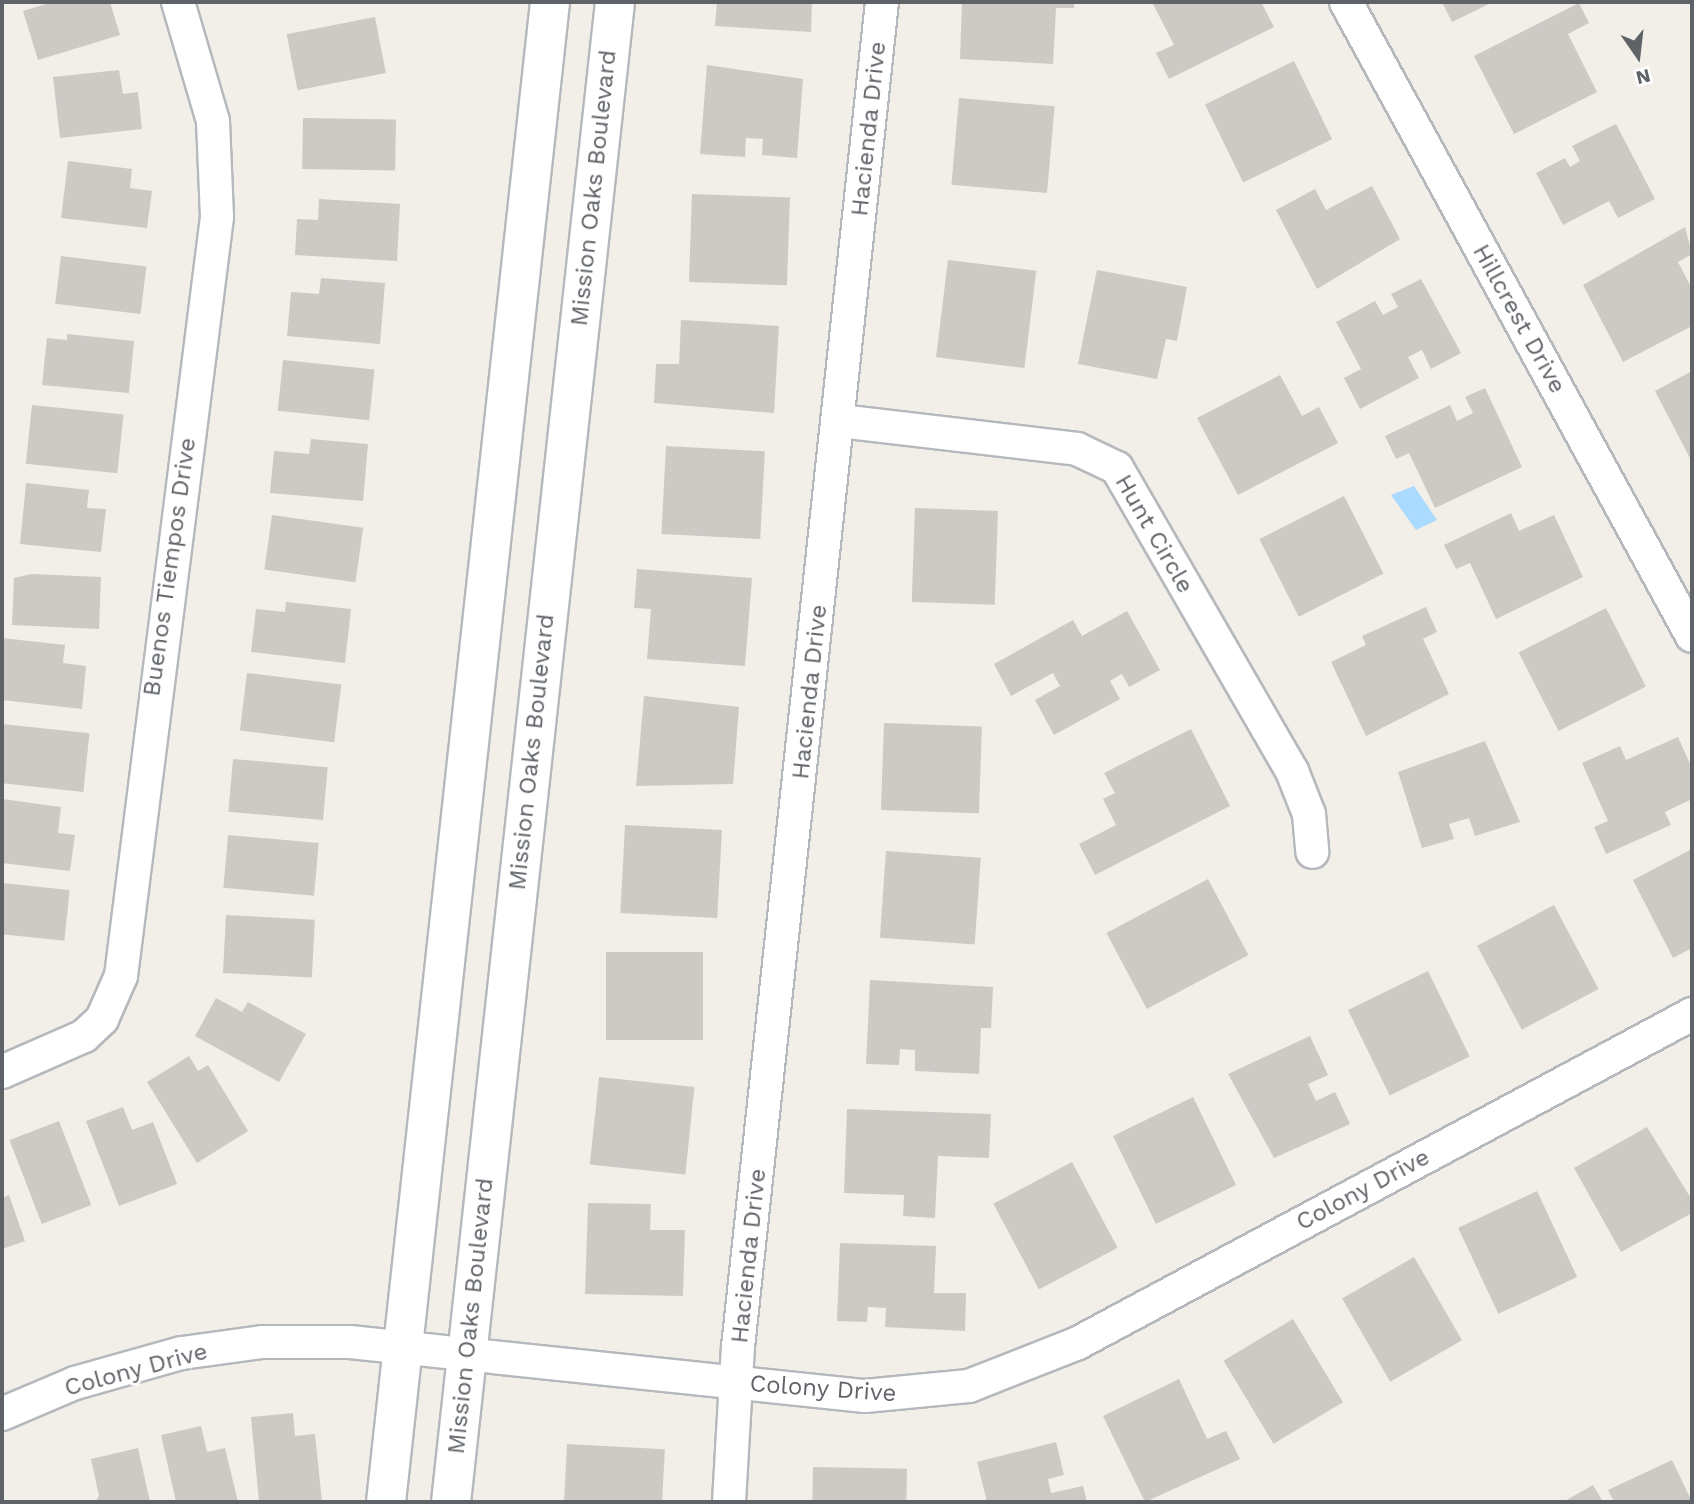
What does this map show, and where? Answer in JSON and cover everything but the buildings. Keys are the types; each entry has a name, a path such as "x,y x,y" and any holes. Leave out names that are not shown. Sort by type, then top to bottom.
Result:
{"main road":[{"path":"386,1502 550,2"},
{"name":"Mission Oaks Boulevard","path":"451,1502 615,2"}],"street":[{"name":"Buenos Tiempos Drive","path":"2,1072 84,1036 103,1019 121,976 216,218 213,121 178,2"},
{"name":"Hacienda Drive","path":"729,1502 736,1383 840,421 882,2"},
{"name":"Hillcrest Drive","path":"1346,2 1692,636"},
{"name":"Hunt Circle","path":"840,421 1077,449 1116,468 1292,771 1309,814 1312,852"},
{"name":"Colony Drive","path":"2,1414 75,1383 182,1353 262,1342 403,1348 865,1396 920,1395 1015,1371 1692,1014"}],"water":[{"path":"1414,486 1437,520 1416,530 1391,495"}]}
